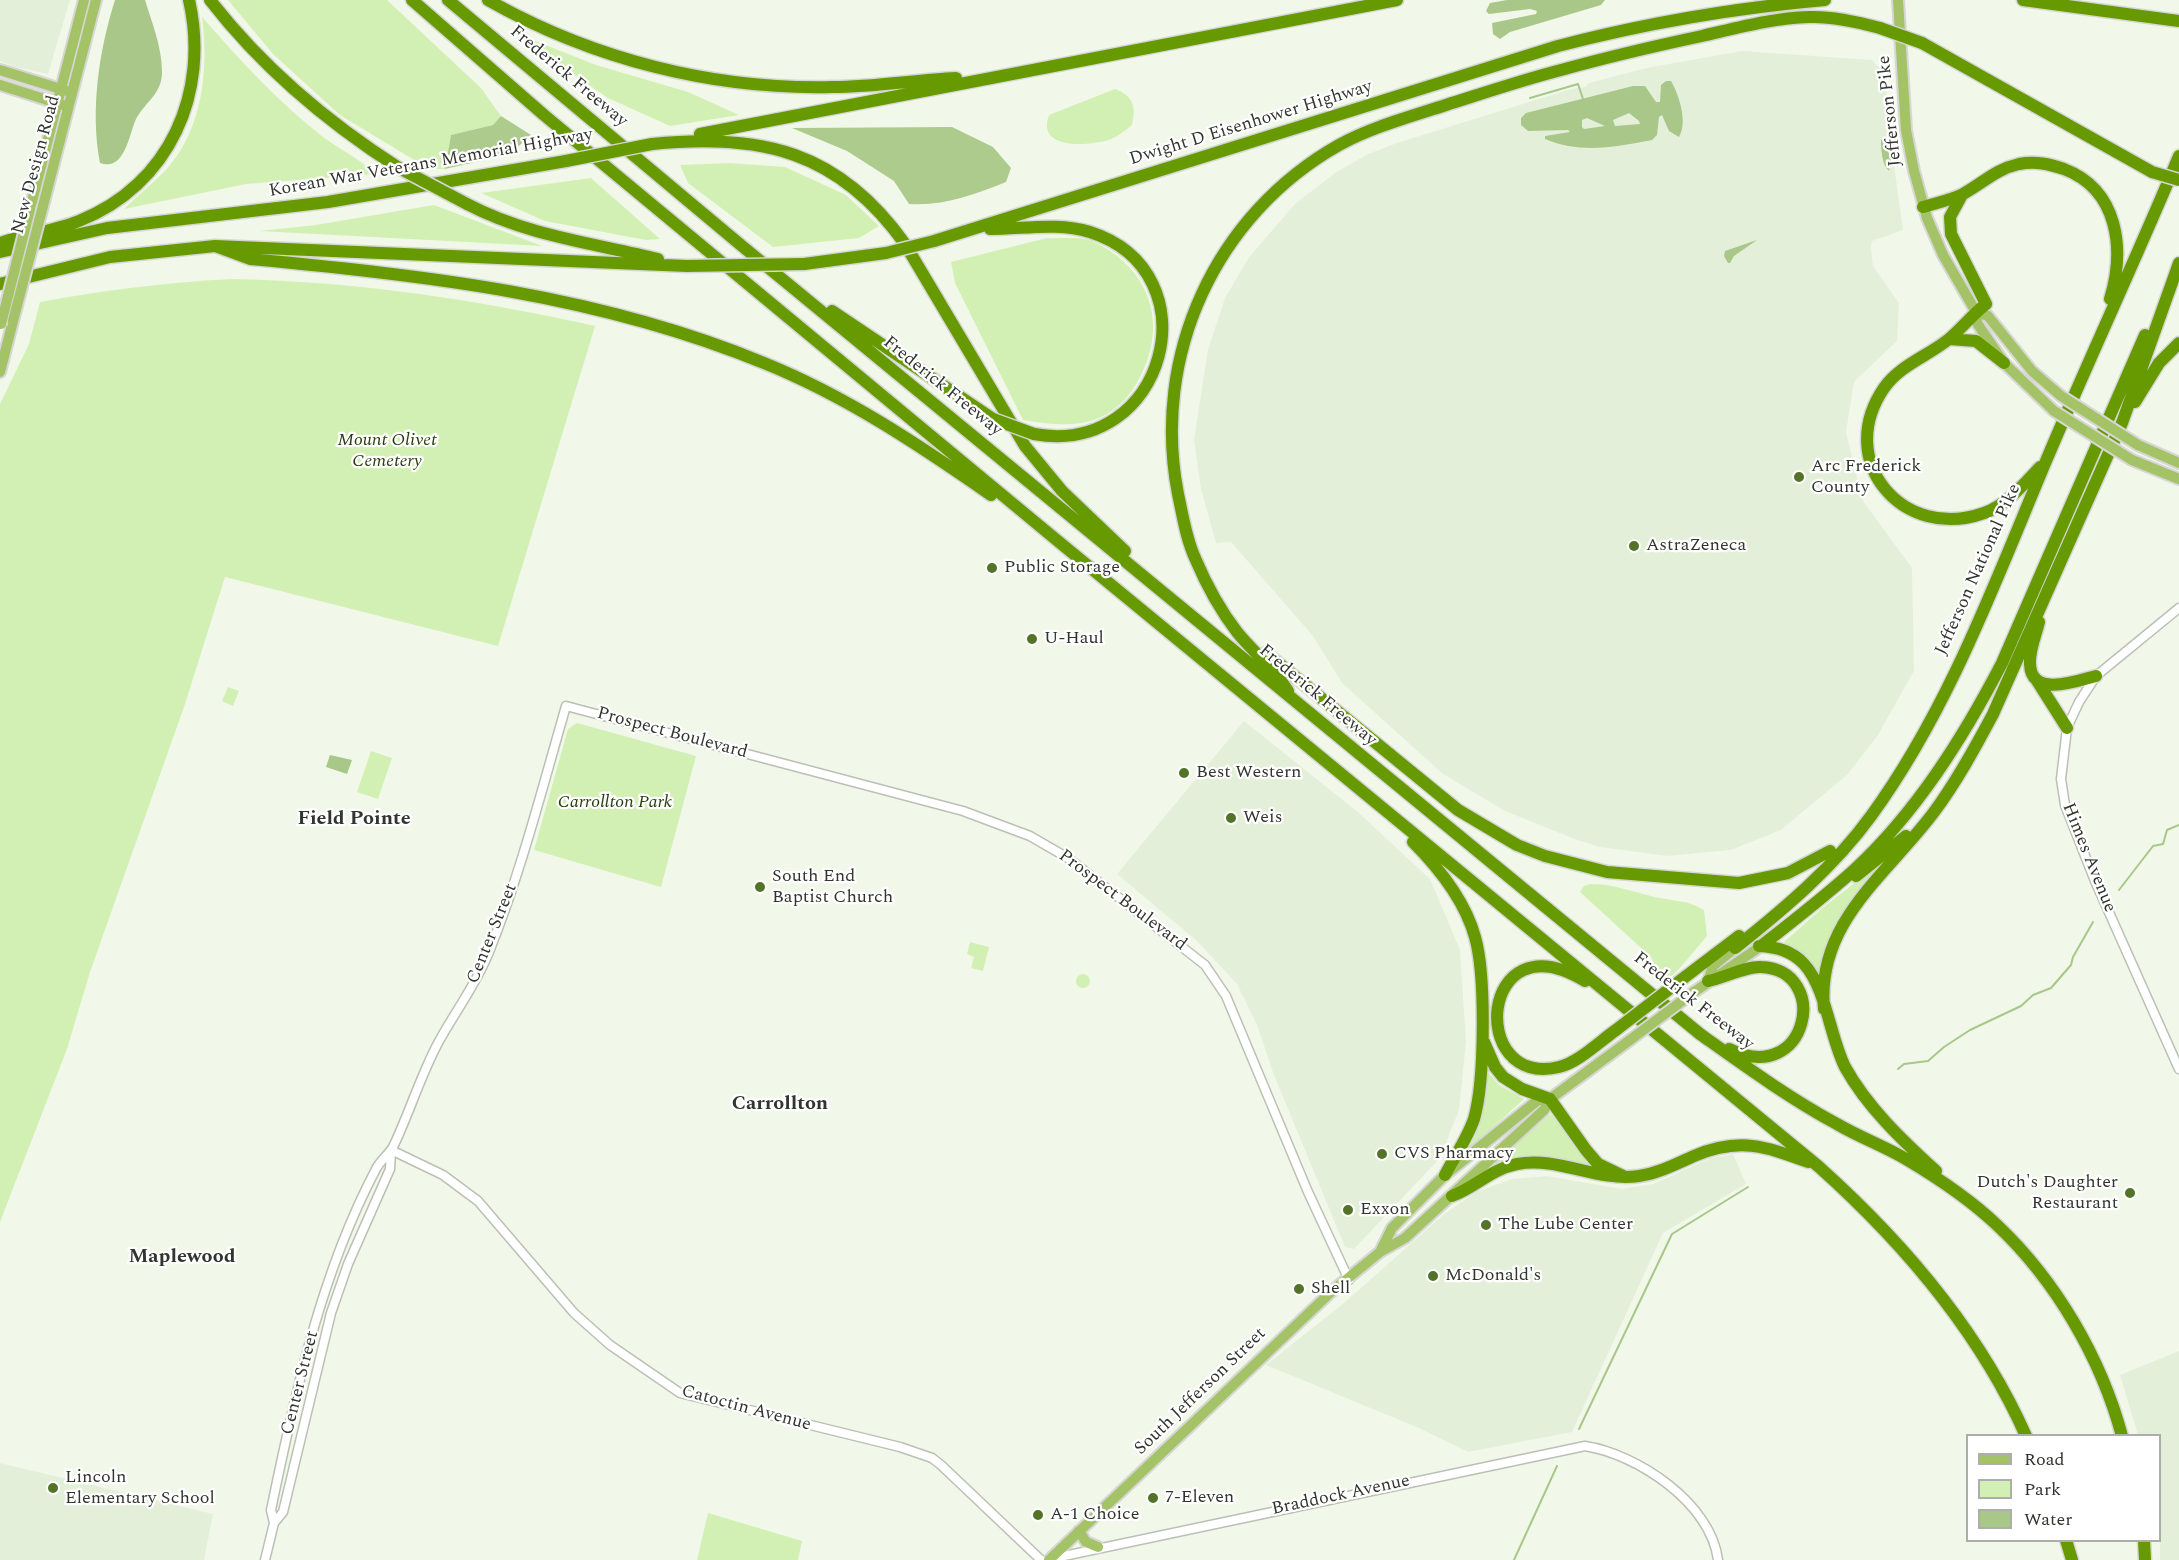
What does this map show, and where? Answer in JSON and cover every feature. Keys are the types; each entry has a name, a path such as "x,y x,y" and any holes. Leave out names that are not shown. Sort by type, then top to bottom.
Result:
{"highway":[{"path":"0,243 82,220 119,199 137,185 154,166 179,127 192,86 196,41 189,0"},
{"path":"210,0 244,40 293,89 343,130 399,168 495,219 537,232 687,266"},
{"path":"412,0 544,115 1818,1166 1857,1201 1941,1294 1976,1343 2024,1434"},
{"name":"Frederick Freeway","path":"448,0 742,246 1700,1034 1774,1087 1838,1125 1905,1158 1966,1198 2019,1248 2070,1315 2098,1368 2121,1434"},
{"path":"488,0 550,32 640,63 716,79 792,87 833,87 1008,74 1397,0"},
{"name":"Dwight D Eisenhower Highway","path":"687,266 804,264 886,253 974,229 1558,46 1674,20 1825,0"},
{"path":"2023,0 2179,21"},
{"path":"1674,20 1790,13 1798,13 1806,17"},
{"path":"1293,700 1280,678 1238,633 1221,610 1195,557 1184,527 1173,461 1172,428 1177,374 1186,334 1198,298 1225,251 1262,205 1290,178 1336,147 1373,129 1594,61 1744,26 1806,17 1880,28 1922,43 2152,172 2179,180"},
{"name":"Korean War Veterans Memorial Highway","path":"0,252 107,228 328,202 566,160 1008,74"},
{"path":"652,144 707,139 778,149 820,166 859,192 890,223 905,244 1012,428 1041,467 1083,512 1228,645"},
{"name":"Jefferson National Pike","path":"1735,948 1774,918 1829,865 1872,815 1941,702 2013,544 2045,462 2179,156"},
{"path":"1923,207 1962,195 2001,169 2038,162 2071,172 2097,192 2114,222 2118,241 2118,263 2115,282 2094,351"},
{"path":"1962,195 1950,217 1951,234 1986,304 1949,339 1900,371 1877,400 1868,427 1868,440 1881,487 1894,501 1919,514 1950,520 1968,518 1987,512 1999,505 2019,490 2045,462"},
{"path":"742,246 805,292 993,419 1034,434 1066,436 1087,433 1107,424 1133,405 1152,379 1159,359 1163,327 1160,306 1141,268 1118,246 1099,235 1067,228 974,229"},
{"path":"0,284 110,257 215,246 267,246 687,266"},
{"path":"215,246 250,258 434,278 556,298 631,317 705,341 765,363 874,418 1053,537"},
{"path":"1761,946 1854,870 1886,838 1933,780 1978,709 2002,663 2179,258"},
{"path":"1824,1010 1826,964 1831,946 1843,924 1934,812 1983,733 2122,423 2179,263"},
{"path":"1949,339 1976,341 2004,363"},
{"path":"2122,423 2159,363 2179,343"},
{"path":"1184,527 1227,608 1262,649 1458,810 1517,845 1577,866 1607,872 1724,883 1752,882 1774,877 1800,868 1830,852"},
{"path":"2047,589 2030,665 2033,675 2067,728"},
{"path":"2033,675 2042,683 2052,686 2096,676"},
{"path":"1611,993 1569,971 1552,966 1534,967 1518,975 1505,987 1497,1003 1495,1021 1500,1038 1510,1053 1524,1063 1541,1068 1569,1064 1762,917 1879,802"},
{"path":"1377,804 1441,873 1467,919 1477,950 1482,1038 1480,1086 1474,1118 1468,1134 1445,1175"},
{"path":"1808,909 1885,855 1934,812"},
{"path":"1735,948 1761,946 1782,949 1805,965 1816,984 1846,1068 1873,1105 1921,1158 1966,1198"},
{"path":"1700,1034 1734,1051 1765,1057 1791,1044 1802,1028 1804,1019 1803,999 1799,990 1794,982 1778,970 1759,966 1708,981"},
{"path":"1482,1038 1495,1067 1503,1077 1522,1089 1550,1099 1598,1164 1626,1177"},
{"path":"1452,1196 1465,1191 1480,1178 1494,1171 1526,1163 1549,1163 1605,1177 1626,1177 1651,1174 1710,1150 1739,1144 1775,1149 1818,1166"},
{"path":"2067,1542 2072,1560"},
{"path":"2144,1542 2145,1560"}],"main road":[{"name":"New Design Road","path":"1,326 84,0"},
{"name":"New Design Road","path":"0,372 96,0"},
{"name":"Jefferson Pike","path":"1898,0 1906,130 1923,207 1943,255 1976,312 1977,323 2004,363 2054,411 2132,460 2179,479"},
{"path":"0,70 73,92"},
{"path":"0,85 69,107"},
{"name":"Jefferson Pike","path":"1976,312 1988,316 2032,371 2061,396 2090,417 2138,445 2179,463"},
{"path":"1708,981 1761,946"},
{"name":"South Jefferson Street","path":"1047,1560 1331,1292 1349,1280 1380,1252 1405,1238 1544,1110 1550,1099 1708,981 1713,966 1735,948"},
{"name":"South Jefferson Street","path":"1380,1252 1392,1228 1445,1175 1539,1100 1550,1099"},
{"path":"1079,1531 1086,1542 1098,1547"}],"street":[{"name":"Himes Avenue","path":"2179,608 2096,676 2079,702 2067,728 2061,762 2065,805 2179,1069"},
{"name":"Center Street","path":"265,1560 274,1523 272,1510 279,1473 318,1310 336,1259 372,1177 391,1150 438,1044 480,973 489,952 523,856 566,706"},
{"name":"Prospect Boulevard","path":"566,706 963,811 1030,836 1068,858 1205,965 1226,996 1308,1192 1349,1280"},
{"name":"Center Street","path":"274,1523 283,1512 331,1313 348,1264 390,1169 391,1150"},
{"name":"Catoctin Avenue","path":"391,1150 443,1175 478,1201 574,1313 610,1345 651,1375 692,1397 900,1448 932,1458 1047,1560"},
{"name":"Braddock Avenue","path":"1047,1560 1098,1547 1575,1446 1600,1448 1666,1482 1689,1504 1706,1529 1718,1560"}],"shaded area":[{"path":"0,0 70,0 48,74 15,67 0,61"},
{"path":"1742,51 1872,60 1885,74 1888,121 1903,230 1872,241 1871,246 1873,266 1899,303 1897,341 1854,382 1846,432 1863,501 1912,568 1914,671 1878,735 1847,775 1781,830 1731,850 1667,856 1600,847 1505,811 1443,774 1342,683 1313,636 1231,542 1216,543 1201,489 1194,440 1208,349 1225,298 1249,257 1296,203 1335,173 1368,154 1571,89 1585,87 1589,83 1646,68"},
{"path":"501,116 531,135 510,154 445,169 451,135 493,125"},
{"path":"952,127 993,147 1011,168 1006,182 947,201 909,204 894,181 847,151 792,128"},
{"path":"1244,721 1359,813 1430,879 1460,950 1466,1042 1459,1110 1440,1158 1354,1249 1345,1247 1274,1075 1257,1025 1237,984 1197,941 1117,874"},
{"path":"1733,1154 1746,1184 1663,1233 1572,1432 1468,1452 1419,1428 1266,1365 1344,1303 1443,1215 1476,1192 1512,1179 1547,1176 1622,1189 1653,1184 1711,1158"},
{"path":"2179,1351 2179,1560 2160,1560 2161,1434 2138,1434 2120,1375"},
{"name":"Lincoln Elementary School","path":"0,1463 213,1514 204,1560 0,1560"}],"green space":[{"path":"228,0 387,0 481,88 501,116 493,125 451,135 445,169 429,169 340,115 273,54"},
{"path":"202,17 290,110 323,137 376,174 246,184 124,209 165,171 178,155 188,137 195,118 203,78 205,57"},
{"path":"510,31 596,65 688,92 739,115 670,126 608,98"},
{"path":"1115,89 1130,99 1134,113 1132,125 1121,133 1109,140 1089,144 1066,143 1050,135 1047,126 1049,115"},
{"path":"729,163 785,167 846,195 879,226 859,238 773,247 688,183 680,165"},
{"path":"591,178 660,239 646,240 545,221 481,193"},
{"path":"434,205 542,246 259,231 316,225"},
{"path":"1047,238 1087,239 1112,252 1128,265 1140,281 1153,317 1153,336 1149,356 1133,390 1113,410 1099,418 1081,423 1052,424 1023,420 955,283 951,262"},
{"name":"Mount Olivet Cemetery","path":"234,279 371,288 460,300 595,326 498,646 225,577 185,704 90,972 67,1049 0,1222 0,404 29,344 40,302 137,287"},
{"path":"228,687 239,691 233,706 222,701"},
{"name":"Carrollton Park","path":"577,723 696,756 661,887 534,850 568,729"},
{"path":"371,751 392,758 378,799 357,792"},
{"path":"1899,848 1872,880 1820,978 1806,958 1784,942 1820,910"},
{"path":"1591,884 1616,887 1697,906 1704,910 1707,936 1665,982 1655,973 1652,958 1580,892 1584,886"},
{"path":"970,942 989,947 983,971 971,968 974,957 967,954"},
{"path":"1083,974 1088,976 1090,981 1088,986 1083,988 1078,986 1076,981 1078,976"},
{"path":"1486,1070 1499,1085 1524,1099 1464,1154"},
{"path":"1551,1114 1596,1167 1489,1169 1524,1136"},
{"path":"708,1513 802,1541 798,1560 697,1560"}],"water":[{"path":"115,0 145,0 158,44 162,72 159,86 136,119 121,157 108,164 100,163 96,102 104,39"},
{"path":"1507,0 1605,0 1601,5 1510,32 1500,39 1493,34 1492,23 1536,14 1537,11 1530,9 1489,14 1486,11 1490,3"},
{"path":"1666,81 1671,81 1677,94 1683,116 1682,131 1679,137 1669,131 1662,115 1659,117 1657,135 1652,140 1598,148 1558,144 1545,139 1545,136 1570,132 1568,130 1528,131 1521,125 1521,118 1526,113 1633,86 1645,86 1656,102 1660,102 1661,85","holes":["1629,113 1640,124 1615,126 1613,120","1587,118 1605,126 1584,129 1582,120"]},
{"path":"1884,138 1891,160 1889,171 1882,153 1881,140"},
{"path":"1757,240 1728,263 1724,256 1725,251"},
{"path":"330,755 352,760 347,774 326,767"}],"waterway":[{"path":"1530,98 1578,84 1583,99"},
{"path":"2119,890 2153,846 2163,844 2167,830 2179,825"},
{"path":"1898,1069 1904,1064 1928,1061 1970,1030 2021,1006 2033,995 2051,988 2071,965 2073,957 2093,922"},
{"path":"1579,1429 1672,1234 1748,1187"},
{"path":"1514,1560 1557,1466"}],"place":[{"name":"Arc Frederick County","path":"1799,477"},
{"name":"AstraZeneca","path":"1634,546"},
{"name":"Public Storage","path":"992,568"},
{"name":"U-Haul","path":"1032,639"},
{"name":"Best Western","path":"1184,773"},
{"name":"Weis","path":"1231,818"},
{"name":"South End Baptist Church","path":"760,887"},
{"name":"CVS Pharmacy","path":"1382,1154"},
{"name":"Dutch's Daughter Restaurant","path":"2130,1193"},
{"name":"Exxon","path":"1348,1210"},
{"name":"The Lube Center","path":"1486,1225"},
{"name":"McDonald's","path":"1433,1276"},
{"name":"Shell","path":"1299,1289"},
{"name":"Lincoln Elementary School","path":"53,1488"},
{"name":"7-Eleven","path":"1153,1498"},
{"name":"A-1 Choice","path":"1038,1515"}],"district":[{"name":"Field Pointe","path":"354,820"},
{"name":"Carrollton","path":"780,1105"},
{"name":"Maplewood","path":"182,1258"}]}
